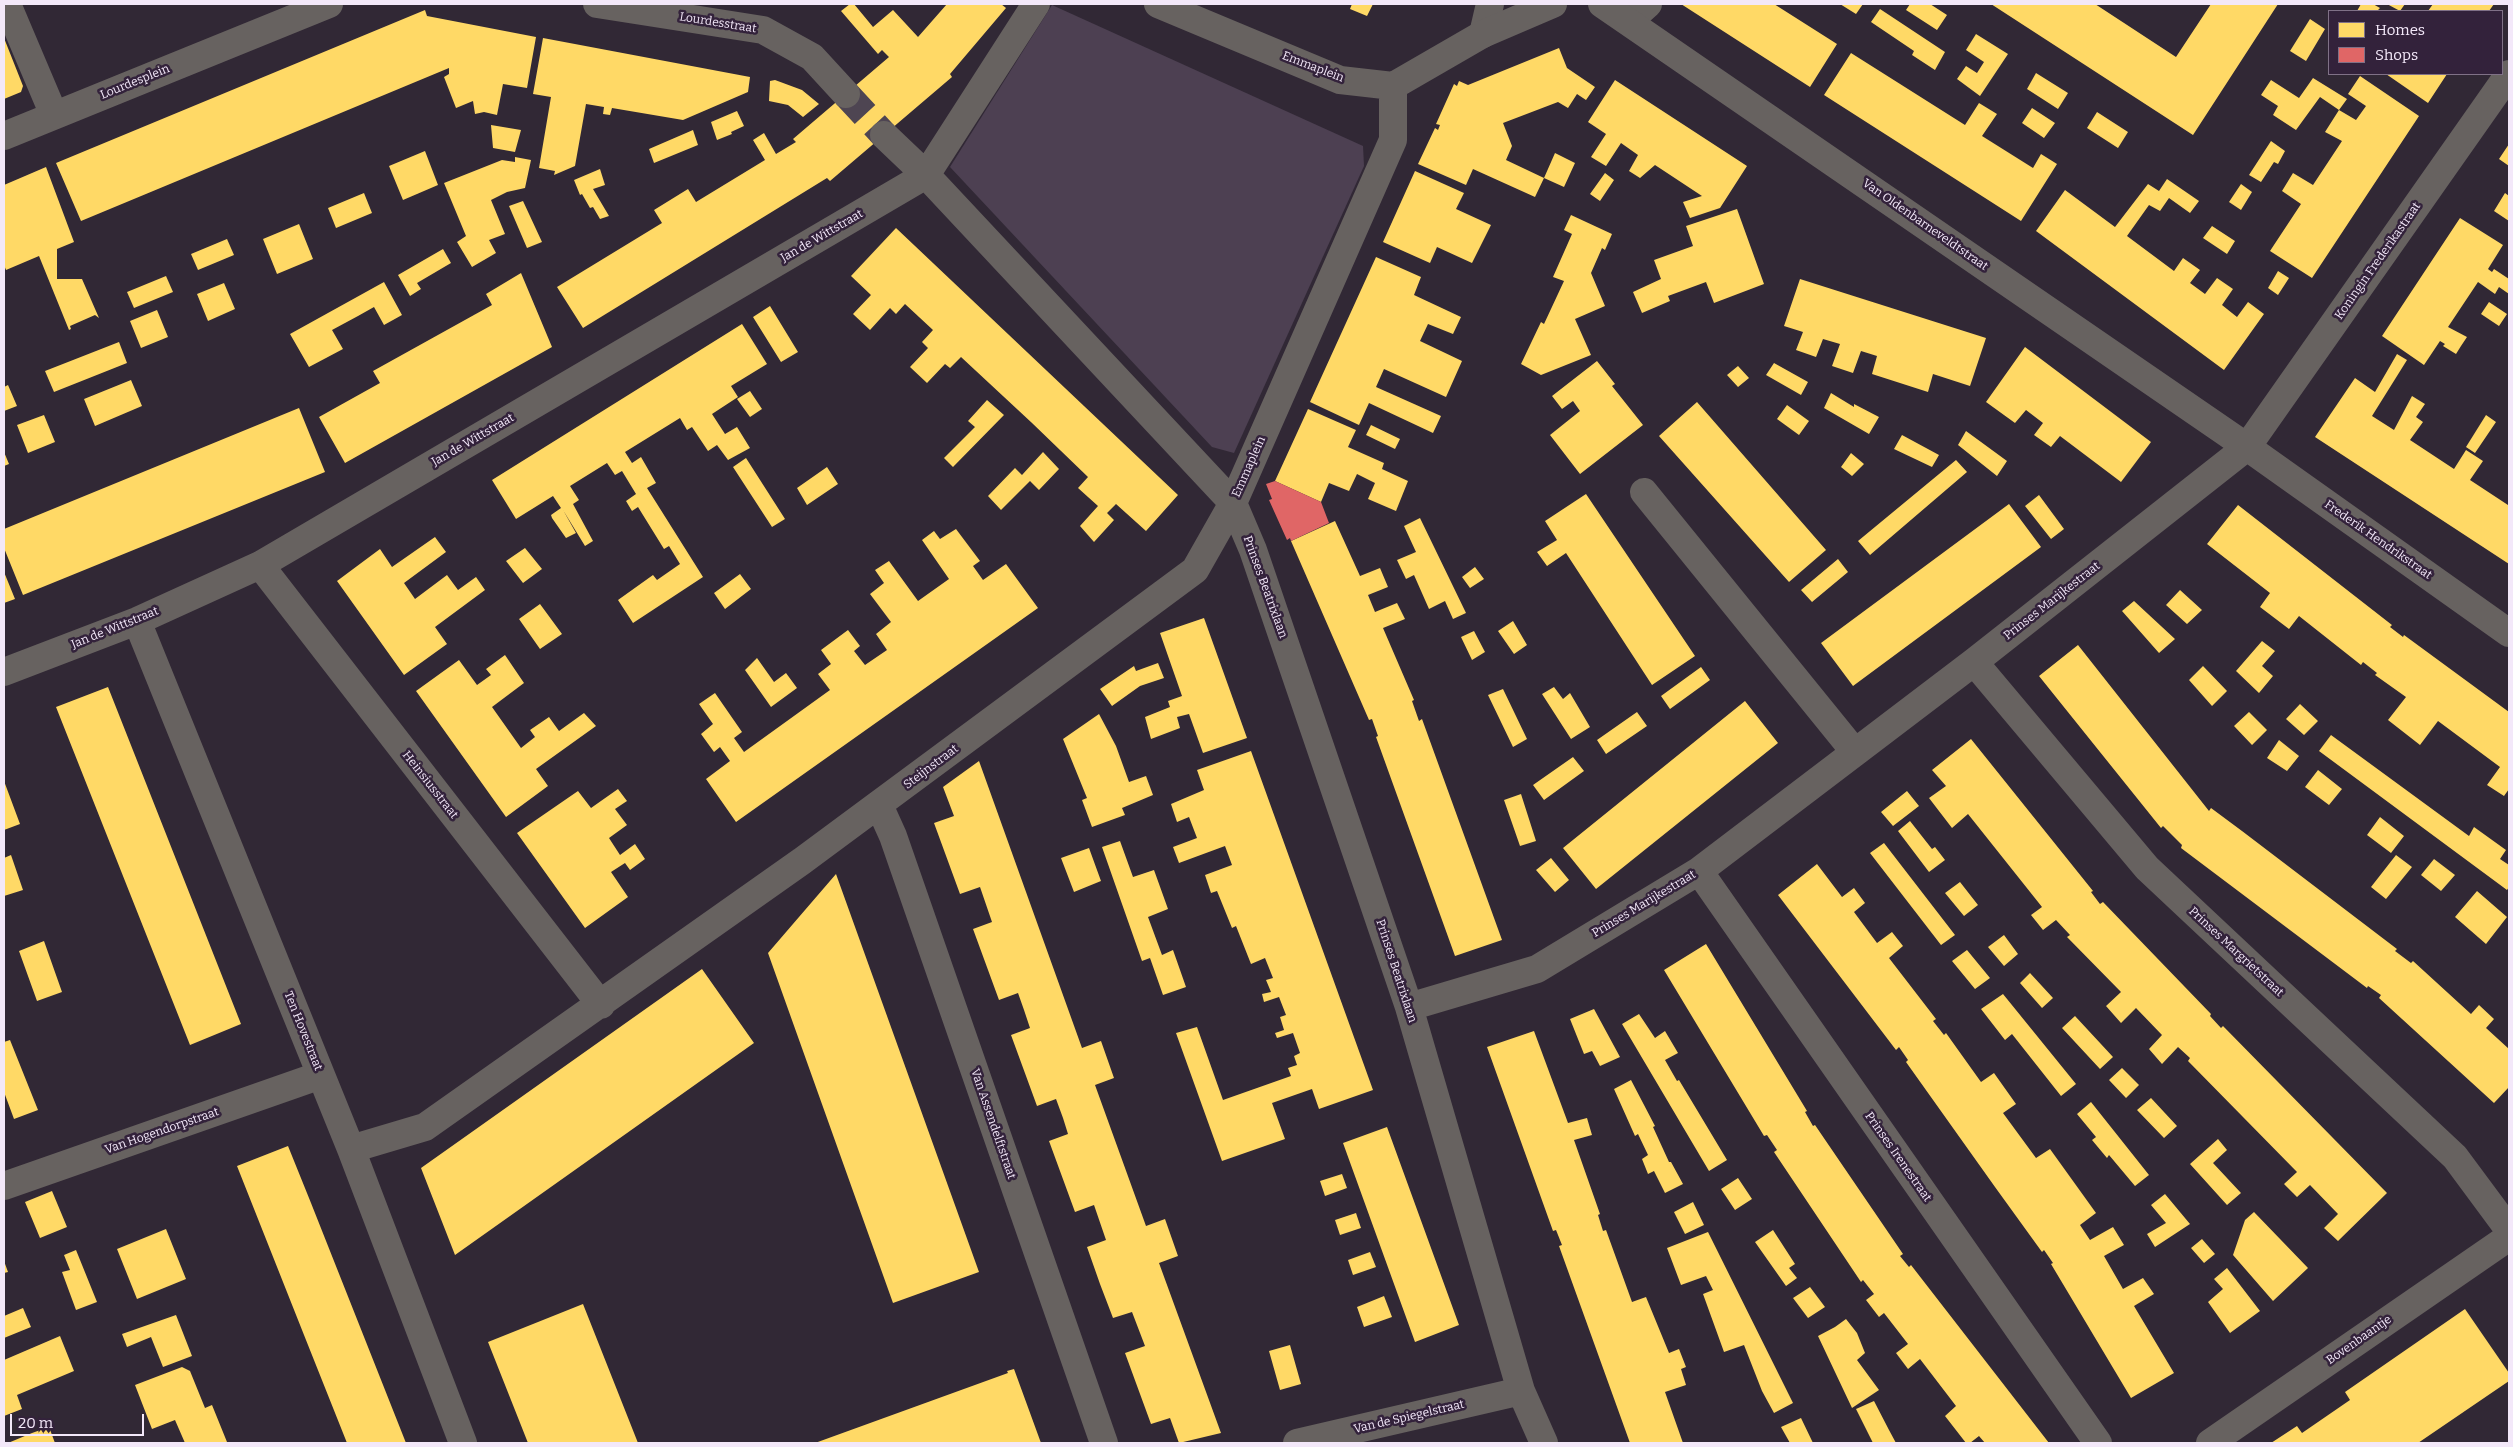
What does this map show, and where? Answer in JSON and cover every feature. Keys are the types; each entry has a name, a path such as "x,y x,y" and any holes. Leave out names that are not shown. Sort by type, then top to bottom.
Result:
{"street":[{"path":"7,4 54,115"},
{"name":"Lourdesplein","path":"4,136 329,4"},
{"name":"Lourdesstraat","path":"597,4 763,30 812,57 846,94"},
{"path":"884,135 926,175 1036,4"},
{"name":"Emmaplein","path":"926,175 1233,503 1393,140 1393,86 1340,80 1158,4"},
{"path":"1483,34 1490,4"},
{"path":"1393,86 1483,34 1553,4"},
{"name":"Van Oldenbarneveldtstraat","path":"1602,4 1639,12 2247,447"},
{"name":"Koningin Frederikastraat","path":"2247,447 2509,74"},
{"name":"Jan de Wittstraat","path":"4,672 137,621 260,565 926,175"},
{"name":"Frederik Hendrikstraat","path":"2247,447 2509,633"},
{"name":"Prinses Marijkestraat","path":"1408,1008 1537,969 1699,870 1974,662 2247,447"},
{"path":"1644,492 1854,751"},
{"name":"Steijnstraat","path":"601,1004 879,805 1195,570 1233,503"},
{"name":"Prinses Beatrixlaan","path":"1233,503 1254,550 1408,1008 1521,1391 1544,1443"},
{"name":"Heinsiusstraat","path":"260,565 601,1004"},
{"name":"Ten Hovestraat","path":"137,621 351,1149 463,1443"},
{"name":"Prinses Margrietstraat","path":"1974,662 2147,868 2455,1157 2509,1230"},
{"name":"Van Assendelftstraat","path":"879,805 893,836 1104,1443"},
{"name":"Prinses Irenestraat","path":"1699,870 2098,1443"},
{"path":"351,1149 425,1127 601,1004"},
{"name":"Van Hogendorpstraat","path":"4,1186 321,1075"},
{"name":"Bovenbaantje","path":"2210,1443 2509,1236"},
{"name":"Van de Spiegelstraat","path":"1297,1443 1521,1391"}],"shaded area":[{"path":"1052,5 1363,146 1364,166 1234,453 1212,447 950,167"}],"building: Homes":[{"path":"850,4 854,4 873,27 893,10 918,37 947,4 1001,4 1006,8 950,74 952,77 830,181 827,178 583,328 557,287 662,223 654,210 688,189 696,202 765,160 753,140 764,133 776,154 796,142 793,139 889,57 882,50 878,54 841,11"},
{"path":"1352,4 1373,4 1367,16 1350,9"},
{"path":"1681,4 1774,4 1837,44 1810,87"},
{"path":"1840,4 1863,4 1856,14"},
{"path":"1910,4 1930,4 1947,15 1937,30 1906,10"},
{"path":"1991,4 2095,4 2176,57 2211,4 2278,4 2193,135"},
{"path":"2361,4 2373,4 2380,8 2378,10 2358,10"},
{"path":"2387,4 2405,4 2401,10"},
{"path":"2433,4 2494,4 2490,10 2429,10"},
{"path":"1880,9 1945,52 1935,70 1912,55 1914,51 1871,22"},
{"path":"425,10 427,16 536,37 527,88 503,84 497,115 484,112 475,114 473,101 456,108 444,77 449,74 449,68 81,221 56,163"},
{"path":"2310,19 2325,29 2306,61 2290,51"},
{"path":"1976,34 2008,54 1980,96 1957,79 1966,66 1977,73 1984,62 1966,50"},
{"path":"4,38 23,86 21,92 4,99"},
{"path":"543,38 750,77 748,92 683,120 612,108 610,115 603,114 604,107 586,104 575,166 554,175 555,171 539,168 551,97 533,94"},
{"path":"1559,48 1567,68 1595,87 1586,100 1577,94 1568,108 1558,102 1503,123 1512,146 1506,160 1544,178 1535,197 1473,169 1466,185 1418,164 1435,128 1438,130 1440,125 1436,124 1454,84 1457,86 1459,81 1468,85"},
{"path":"1851,53 1965,125 1979,103 1997,114 1982,136 2033,168 2041,154 2057,164 2021,221 1824,95"},
{"path":"2036,73 2068,93 2058,109 2027,89"},
{"path":"2387,75 2446,75 2428,103"},
{"path":"2360,76 2419,116 2312,278 2270,251 2301,204 2282,191 2293,173 2313,185 2342,141 2325,132 2339,110 2356,120 2366,106 2348,94"},
{"path":"2313,78 2347,99 2339,110 2320,97 2296,130 2273,115 2278,106 2261,95 2271,80 2299,98"},
{"path":"775,80 802,90 819,104 803,117 788,105 769,101 770,81"},
{"path":"1615,80 1747,166 1720,208 1690,218 1683,202 1702,196 1655,165 1640,178 1629,171 1638,155 1621,143 1606,166 1591,157 1606,134 1588,122"},
{"path":"2032,108 2055,123 2044,138 2022,123"},
{"path":"737,111 744,126 731,132 732,134 717,140 711,122"},
{"path":"2097,112 2128,132 2118,148 2087,128"},
{"path":"491,125 521,130 515,152 493,148"},
{"path":"693,130 698,145 654,163 649,149"},
{"path":"2271,141 2285,151 2278,164 2274,162 2261,182 2249,175"},
{"path":"2509,144 2509,166 2499,159"},
{"path":"425,151 438,185 403,200 389,166"},
{"path":"1555,153 1575,163 1564,187 1544,178"},
{"path":"515,157 531,160 525,188 507,192 491,200 505,234 489,240 496,253 472,267 457,242 466,236 444,183 502,160 515,162"},
{"path":"46,167 74,242 57,249 57,279 82,279 99,318 95,315 70,326 71,329 69,330 39,256 6,270 4,265 4,185"},
{"path":"600,169 605,185 593,189 609,216 600,219 593,207 590,208 582,194 580,195 574,180"},
{"path":"1415,171 1464,193 1456,209 1491,225 1472,263 1437,247 1430,263 1383,242"},
{"path":"1605,173 1614,180 1600,201 1590,194"},
{"path":"2167,179 2199,201 2190,213 2169,198 2160,211 2149,205 2127,236 2174,271 2183,258 2200,270 2190,283 2205,294 2217,278 2233,289 2222,305 2237,317 2248,302 2264,314 2224,370 2036,231 2065,190 2115,227 2148,184 2159,191"},
{"path":"2241,184 2252,192 2241,210 2229,202"},
{"path":"364,193 372,213 336,228 328,208"},
{"path":"2505,193 2509,196 2509,221 2494,211"},
{"path":"523,201 542,242 527,248 509,206"},
{"path":"1737,209 1764,284 1714,303 1706,282 1668,296 1670,301 1642,313 1633,292 1661,279 1654,260 1693,246 1686,226"},
{"path":"1571,215 1612,234 1605,250 1602,248 1591,273 1605,306 1575,319 1591,355 1541,375 1521,364 1541,322 1544,324 1564,281 1553,277 1572,234 1564,230"},
{"path":"2460,218 2503,245 2488,269 2492,272 2494,269 2509,279 2509,294 2499,287 2495,294 2478,282 2448,327 2467,337 2456,354 2443,346 2445,344 2440,341 2424,365 2382,336"},
{"path":"299,224 313,259 277,274 263,239"},
{"path":"2212,226 2235,241 2227,254 2203,238"},
{"path":"896,228 1178,495 1146,531 1116,504 1107,513 1114,520 1094,542 1080,526 1098,506 1078,488 1088,477 1032,423 961,357 950,368 945,364 927,383 910,367 928,348 922,342 933,330 905,304 896,314 890,308 870,330 853,314 871,295 851,276"},
{"path":"227,239 234,255 198,270 191,254"},
{"path":"443,249 451,263 417,283 421,289 410,296 398,275"},
{"path":"1376,257 1421,277 1414,295 1461,317 1453,334 1428,324 1420,341 1462,361 1446,397 1384,369 1376,387 1441,416 1433,433 1369,403 1359,425 1310,402"},
{"path":"2278,271 2289,278 2278,295 2268,288"},
{"path":"521,273 552,347 345,463 319,417 380,383 373,371 492,305 486,294"},
{"path":"166,276 173,292 134,308 127,292"},
{"path":"1800,279 1986,338 1970,386 1933,374 1928,392 1872,374 1877,356 1861,351 1853,373 1832,366 1840,344 1823,339 1816,357 1796,350 1803,332 1784,326"},
{"path":"384,282 402,315 384,325 374,307 332,330 343,349 309,367 290,334"},
{"path":"224,283 235,309 208,321 197,294"},
{"path":"2489,302 2507,314 2499,326 2481,314"},
{"path":"770,306 798,352 781,362 753,317"},
{"path":"157,310 168,337 141,348 130,321"},
{"path":"742,324 767,364 731,386 738,397 712,414 725,434 737,427 750,448 728,460 717,445 708,451 692,427 687,430 680,418 625,452 632,463 641,457 656,483 647,488 703,577 633,623 618,600 653,575 657,580 680,564 669,546 664,549 638,507 632,511 626,501 636,494 622,471 615,475 607,463 570,486 579,500 573,504 593,541 585,546 563,510 576,533 566,538 552,518 551,515 561,508 553,496 516,519 492,480"},
{"path":"119,342 127,363 54,392 45,371"},
{"path":"2025,347 2151,442 2121,482 2060,436 2051,447 2034,435 2043,423 2026,410 2015,423 1986,402"},
{"path":"2397,354 2407,360 2372,416 2394,430 2412,396 2425,404 2416,417 2423,422 2410,440 2454,469 2466,450 2483,461 2470,480 2508,505 2509,502 2509,564 2315,437 2355,378 2375,392"},
{"path":"1597,361 1615,384 1612,386 1643,425 1580,474 1550,435 1580,411 1573,401 1562,409 1552,396"},
{"path":"1774,363 1808,382 1801,395 1766,375"},
{"path":"1738,366 1749,378 1738,387 1727,375"},
{"path":"131,380 142,406 95,426 84,399"},
{"path":"8,385 17,406 4,411 4,387"},
{"path":"750,391 762,409 750,417 737,399"},
{"path":"1831,393 1854,407 1854,404 1879,417 1869,434 1824,408"},
{"path":"987,400 1004,415 953,467 944,458 975,427 968,421"},
{"path":"1697,402 1826,550 1789,582 1659,436"},
{"path":"1787,405 1809,421 1799,435 1777,419"},
{"path":"299,408 325,472 23,595 4,548 4,529"},
{"path":"1308,409 1356,430 1348,447 1384,463 1382,469 1408,481 1396,511 1368,499 1375,483 1357,474 1349,491 1329,483 1321,502 1275,481"},
{"path":"44,415 55,442 28,453 17,425"},
{"path":"2486,415 2496,422 2475,453 2466,447"},
{"path":"1371,425 1400,439 1395,449 1366,435"},
{"path":"1966,431 2007,461 1997,476 1958,445"},
{"path":"1902,435 1939,455 1932,467 1894,449"},
{"path":"4,452 9,464 4,466"},
{"path":"1043,452 1059,469 1039,490 1030,481 1001,510 988,496 1015,468 1022,475"},
{"path":"1851,453 1864,464 1852,476 1841,467"},
{"path":"746,458 785,519 772,527 733,467"},
{"path":"1956,460 1967,472 1870,555 1858,541"},
{"path":"827,467 838,484 807,505 797,488"},
{"path":"1586,494 1695,656 1652,685 1566,553 1547,566 1537,552 1557,540 1545,521"},
{"path":"2039,495 2064,529 2051,539 2025,506"},
{"path":"2009,504 2041,547 1853,686 1821,643"},
{"path":"2238,505 2392,625 2390,627 2403,637 2404,635 2509,712 2509,789 2504,796 2487,785 2500,767 2438,721 2420,745 2388,720 2406,697 2375,675 2377,673 2363,662 2361,665 2299,616 2289,629 2260,607 2270,593 2207,544"},
{"path":"1420,518 1466,613 1453,619 1445,601 1429,609 1414,575 1406,579 1397,560 1416,552 1404,526"},
{"path":"1335,521 1360,576 1380,568 1388,587 1368,595 1375,612 1397,603 1405,619 1383,628 1414,700 1412,701 1419,721 1422,719 1502,940 1455,956 1376,737 1378,736 1372,719 1369,720 1291,541"},
{"path":"956,529 980,561 973,566 983,580 1006,564 1038,608 736,822 706,779 730,761 720,747 714,752 701,734 713,724 699,704 715,693 742,732 734,738 744,752 830,690 818,674 831,664 821,650 848,630 860,646 854,651 865,665 887,650 876,634 891,622 870,594 884,583 875,570 889,561 918,601 949,579 922,540 934,531 940,539"},
{"path":"435,537 446,552 404,583 415,599 447,575 458,590 476,577 485,590 435,627 447,644 404,675 337,581 380,549 392,567"},
{"path":"525,548 542,569 523,583 506,561"},
{"path":"1838,559 1848,572 1812,602 1801,590"},
{"path":"1475,567 1484,579 1470,588 1462,577"},
{"path":"4,572 15,599 4,603"},
{"path":"740,574 751,589 725,609 714,593"},
{"path":"2180,590 2202,610 2187,624 2166,605"},
{"path":"2134,601 2175,639 2159,653 2122,611"},
{"path":"540,604 562,634 540,649 519,619"},
{"path":"1204,618 1247,738 1203,753 1189,714 1177,717 1180,728 1151,739 1145,717 1170,707 1168,701 1182,696 1160,633"},
{"path":"1513,621 1527,645 1514,654 1498,631"},
{"path":"1474,631 1485,652 1472,660 1461,637"},
{"path":"2262,641 2275,651 2262,666 2273,676 2259,693 2236,671"},
{"path":"2078,645 2209,811 2211,808 2397,949 2395,951 2411,963 2413,961 2471,1014 2479,1005 2494,1019 2486,1028 2509,1049 2509,1087 2494,1103 2379,998 2381,995 2368,986 2367,988 2181,848 2182,845 2163,826 2161,828 2039,676"},
{"path":"505,655 524,683 492,707 521,748 535,737 530,730 549,717 559,731 584,713 596,726 536,769 548,786 506,817 416,691 459,660 477,685 491,675 486,669"},
{"path":"757,658 774,682 786,673 797,688 771,707 745,670"},
{"path":"1158,663 1164,678 1140,686 1112,706 1100,689 1134,666 1136,671"},
{"path":"2203,666 2227,691 2212,706 2189,680"},
{"path":"1701,667 1710,680 1670,709 1661,696"},
{"path":"108,687 241,1024 190,1045 56,707"},
{"path":"1554,687 1563,699 1570,693 1590,727 1571,739 1542,694"},
{"path":"1503,689 1527,739 1513,747 1488,695"},
{"path":"1745,701 1778,743 1596,889 1563,848"},
{"path":"2300,704 2318,721 2304,735 2286,719"},
{"path":"1637,712 1647,726 1606,754 1597,740"},
{"path":"2249,712 2267,730 2252,745 2234,726"},
{"path":"1099,714 1116,746 1129,782 1146,776 1153,795 1122,808 1125,815 1092,827 1082,800 1087,798 1063,739"},
{"path":"2331,735 2469,836 2474,827 2506,850 2500,859 2509,865 2509,887 2507,890 2319,751"},
{"path":"1971,739 2093,891 2091,892 2100,904 2103,902 2211,1014 2210,1016 2221,1028 2223,1026 2387,1193 2338,1241 2324,1228 2338,1214 2310,1185 2297,1197 2284,1184 2297,1172 2188,1061 2190,1058 2178,1047 2162,1064 2149,1049 2162,1035 2136,1008 2121,1023 2106,1006 2121,992 2067,937 2070,935 2056,920 2043,930 2031,915 2042,907 1968,814 1952,828 1929,798 1946,786 1932,770"},
{"path":"2279,740 2299,756 2287,771 2267,758"},
{"path":"1251,751 1373,1090 1319,1109 1312,1089 1272,1103 1285,1139 1222,1161 1176,1033 1197,1027 1223,1100 1291,1076 1288,1068 1297,1065 1294,1056 1300,1053 1293,1033 1277,1038 1275,1033 1284,1030 1280,1017 1286,1015 1279,997 1264,1002 1262,994 1271,992 1266,980 1273,978 1265,958 1251,964 1236,926 1232,928 1217,891 1211,893 1205,875 1232,865 1225,846 1179,863 1173,847 1197,838 1189,817 1177,822 1171,804 1204,790 1197,770"},
{"path":"1573,757 1584,771 1544,800 1533,785"},
{"path":"979,761 1082,1048 1101,1041 1114,1078 1095,1085 1146,1226 1165,1219 1178,1256 1159,1263 1221,1433 1179,1443 1170,1418 1151,1424 1125,1353 1145,1346 1132,1312 1113,1318 1100,1284 1087,1247 1106,1240 1094,1205 1075,1212 1049,1141 1068,1134 1063,1118 1056,1099 1037,1106 1011,1035 1030,1028 1018,993 999,1000 973,929 992,922 980,887 960,894 934,823 954,816 943,787"},
{"path":"2318,770 2342,789 2329,805 2305,787"},
{"path":"4,781 20,824 4,830"},
{"path":"618,789 627,801 615,809 627,825 609,838 620,855 635,844 645,859 630,870 625,863 611,872 628,897 585,928 517,833 578,791 591,808"},
{"path":"1907,791 1919,806 1893,826 1881,812"},
{"path":"1521,794 1536,841 1520,846 1504,800"},
{"path":"2380,817 2404,836 2391,853 2367,835"},
{"path":"1910,821 1932,849 1935,847 1945,860 1929,872 1898,831"},
{"path":"1120,841 1133,877 1154,870 1168,909 1148,917 1162,955 1173,950 1186,987 1163,995 1150,958 1142,961 1102,847"},
{"path":"1884,843 1955,935 1941,945 1870,853"},
{"path":"1089,848 1101,881 1074,892 1061,858"},
{"path":"11,855 23,890 4,896 4,858"},
{"path":"2396,855 2412,867 2386,899 2371,887"},
{"path":"1551,858 1569,880 1555,892 1536,870"},
{"path":"2434,859 2455,875 2441,891 2421,875"},
{"path":"1817,864 1842,897 1854,888 1865,903 1854,912 1877,943 1892,932 1903,946 1889,958 1936,1019 1933,1021 1944,1035 1946,1033 1981,1082 1994,1073 2016,1104 2003,1113 2036,1158 2050,1149 2096,1213 2080,1225 2090,1240 2113,1227 2124,1245 2104,1256 2123,1289 2143,1278 2154,1294 2134,1306 2174,1373 2131,1398 2044,1250 2042,1252 1995,1187 1906,1062 1908,1060 1899,1047 1896,1050 1778,895"},
{"path":"836,874 979,1272 893,1303 768,953"},
{"path":"1960,882 1978,905 1964,916 1945,893"},
{"path":"2477,891 2507,917 2486,944 2455,917"},
{"path":"2004,935 2018,954 2004,966 1988,947"},
{"path":"44,941 62,992 37,1001 19,951"},
{"path":"1706,944 1807,1111 1805,1112 1813,1126 1815,1125 1903,1254 1900,1256 1909,1267 1911,1265 2049,1443 1985,1443 1979,1436 1970,1443 1966,1443 1945,1416 1956,1406 1920,1359 1908,1369 1896,1353 1908,1344 1884,1313 1879,1317 1866,1300 1874,1294 1863,1280 1861,1282 1774,1152 1777,1150 1767,1135 1764,1136 1664,970"},
{"path":"1967,950 1990,978 1975,989 1952,961"},
{"path":"702,969 754,1043 455,1255 421,1168"},
{"path":"2030,973 2053,998 2042,1008 2020,983"},
{"path":"2003,994 2076,1084 2061,1096 2012,1034 2005,1040 1981,1009"},
{"path":"1594,1009 1620,1057 1600,1066 1592,1051 1584,1054 1570,1019"},
{"path":"1639,1014 1655,1038 1665,1031 1678,1053 1665,1060 1727,1160 1709,1171 1622,1024"},
{"path":"2075,1016 2113,1057 2100,1069 2062,1028"},
{"path":"1534,1031 1568,1123 1587,1118 1592,1135 1574,1140 1600,1214 1598,1215 1603,1231 1606,1230 1632,1302 1646,1297 1669,1353 1679,1349 1686,1367 1681,1369 1686,1385 1665,1392 1683,1443 1630,1443 1559,1246 1562,1245 1556,1230 1553,1231 1487,1047"},
{"path":"10,1040 38,1110 14,1119 4,1092 4,1042"},
{"path":"2122,1068 2139,1085 2126,1098 2109,1080"},
{"path":"1631,1080 1655,1126 1653,1127 1669,1162 1671,1162 1683,1184 1665,1193 1654,1171 1648,1174 1642,1159 1648,1155 1638,1134 1635,1136 1614,1089"},
{"path":"2151,1098 2177,1126 2164,1138 2137,1110"},
{"path":"2091,1102 2149,1175 2135,1186 2109,1155 2107,1158 2092,1140 2096,1137 2077,1114"},
{"path":"1387,1127 1459,1325 1415,1342 1343,1143"},
{"path":"2218,1139 2227,1150 2213,1163 2241,1193 2227,1205 2190,1164"},
{"path":"288,1146 406,1443 347,1443 304,1335 237,1166"},
{"path":"1342,1174 1347,1188 1325,1196 1320,1181"},
{"path":"1738,1178 1752,1199 1735,1210 1721,1189"},
{"path":"52,1191 67,1227 40,1238 25,1202"},
{"path":"2165,1194 2190,1224 2155,1247 2147,1234 2166,1223 2151,1205"},
{"path":"1693,1202 1704,1225 1685,1234 1674,1212"},
{"path":"2254,1212 2308,1268 2273,1301 2233,1255 2245,1220"},
{"path":"1356,1213 1361,1228 1340,1235 1335,1220"},
{"path":"166,1229 186,1279 137,1299 117,1249"},
{"path":"1773,1230 1795,1264 1789,1268 1797,1278 1786,1286 1755,1242"},
{"path":"1708,1232 1793,1403 1774,1413 1762,1391 1744,1345 1724,1352 1703,1294 1713,1290 1706,1276 1681,1285 1667,1248"},
{"path":"2202,1239 2215,1254 2204,1263 2191,1248"},
{"path":"76,1250 97,1302 76,1310 62,1272 70,1270 64,1255"},
{"path":"1370,1252 1376,1267 1353,1275 1348,1260"},
{"path":"4,1261 8,1272 4,1273"},
{"path":"2227,1268 2260,1311 2230,1333 2208,1302 2223,1289 2214,1279"},
{"path":"1810,1287 1825,1307 1808,1318 1793,1298"},
{"path":"1384,1296 1392,1317 1364,1327 1357,1307"},
{"path":"583,1304 638,1443 528,1443 488,1342"},
{"path":"23,1308 31,1327 4,1338 4,1316"},
{"path":"2465,1309 2509,1373 2509,1381 2418,1443 2271,1443 2297,1426 2302,1433 2350,1400 2345,1392"},
{"path":"176,1315 192,1356 163,1367 151,1337 127,1347 122,1334"},
{"path":"1846,1319 1857,1333 1865,1353 1857,1360 1879,1390 1852,1408 1818,1336"},
{"path":"60,1336 74,1371 17,1395 22,1409 4,1416 4,1360"},
{"path":"1290,1345 1301,1384 1280,1390 1269,1351"},
{"path":"182,1367 190,1371 205,1408 212,1405 227,1442 185,1443 175,1420 152,1429 135,1385"},
{"path":"1014,1369 1041,1443 815,1443 1008,1373 1007,1371"},
{"path":"1874,1401 1896,1443 1873,1443 1856,1409"},
{"path":"1801,1418 1813,1443 1790,1443 1781,1427"},
{"path":"49,1427 55,1443 8,1443 32,1433"}],"building: Shops":[{"path":"1275,481 1321,502 1329,523 1291,541 1290,538 1287,540 1269,500 1272,499 1266,484"}],"tunnel":[{"path":"846,94 884,135"}]}
